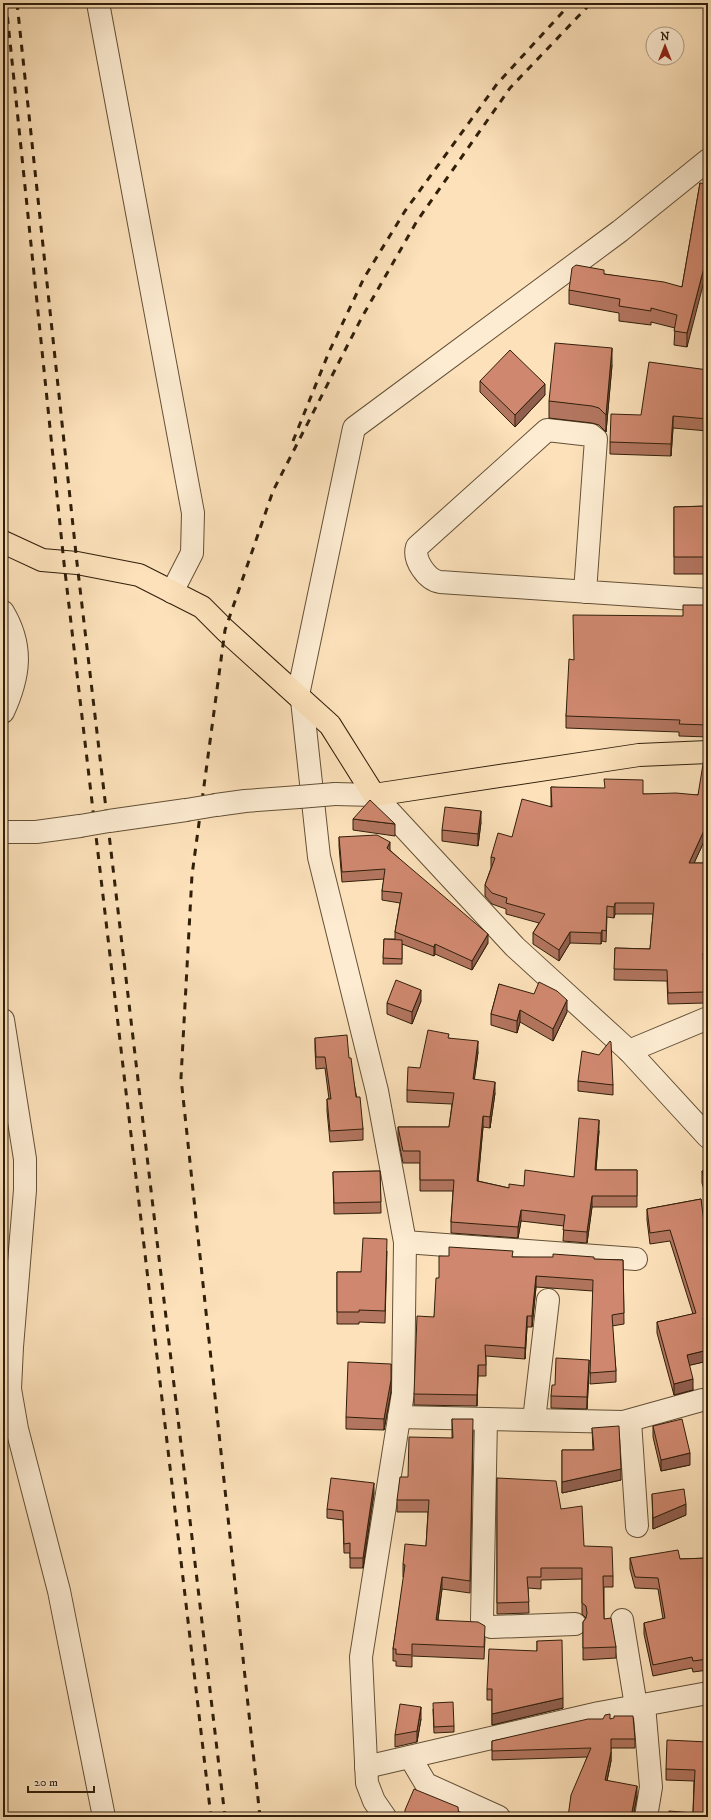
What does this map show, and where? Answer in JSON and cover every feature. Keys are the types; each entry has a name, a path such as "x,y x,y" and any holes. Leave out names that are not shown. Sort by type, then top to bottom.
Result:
{"main road":[{"path":"3,542 42,560 77,563 139,575 202,607 225,630 330,725 374,794 639,755 708,752"}],"street":[{"path":"98,3 130,167 193,513 192,553 172,592"},
{"path":"385,1817 369,1793 366,1767 361,1657 403,1393 405,1242 377,1091 319,857 300,698 354,428 620,231 708,160"},
{"path":"585,592 596,439 591,435 552,430 544,433 417,547 415,551 417,561 436,582 585,592 708,600"},
{"path":"3,612 10,624 17,646 17,667 13,691 3,712"},
{"path":"3,832 36,832 245,801 335,794 374,794 515,947 629,1051 705,1131"},
{"path":"629,1051 708,1018"},
{"path":"3,1020 25,1159 25,1190 10,1389 17,1429 59,1591 104,1817"},
{"path":"405,1242 636,1259"},
{"path":"534,1420 548,1300"},
{"path":"399,1417 630,1421 702,1400"},
{"path":"486,1419 482,1620 485,1624 491,1627 575,1624"},
{"path":"630,1421 637,1526"},
{"path":"622,1620 640,1706 651,1788 646,1817"},
{"path":"366,1767 599,1713 708,1693"},
{"path":"410,1757 426,1784 499,1817"}],"building":[{"path":"700,183 708,184 708,252 687,333 674,331 677,315 651,308 651,311 619,306 620,299 569,290 572,268 576,265 604,270 604,274 664,282 682,287"},
{"path":"555,343 612,348 606,415 599,408 592,406 549,401"},
{"path":"510,350 545,384 515,415 480,381"},
{"path":"649,362 708,370 708,419 673,416 671,444 610,442 611,414 641,415"},
{"path":"708,506 708,557 674,557 674,507"},
{"path":"683,605 708,605 708,725 679,724 680,720 566,716 569,659 574,660 573,615 683,616"},
{"path":"704,758 708,758 708,824 689,863 708,863 708,953 703,953 705,992 668,993 667,970 614,969 615,948 650,949 654,903 615,903 614,907 607,906 606,931 602,930 601,933 570,932 559,950 533,933 545,914 506,903 507,898 492,893 485,885 495,858 491,857 498,833 512,837 522,799 552,807 551,787 605,788 604,779 643,780 643,794 676,793 698,795"},
{"path":"370,800 395,824 353,819"},
{"path":"445,807 481,811 478,834 442,830"},
{"path":"377,835 390,842 387,848 488,934 472,961 435,944 434,947 395,932 402,893 382,891 385,869 342,872 339,837"},
{"path":"384,939 402,940 402,959 383,958"},
{"path":"396,980 421,990 412,1012 387,1003"},
{"path":"539,982 557,991 567,1000 553,1029 520,1010 517,1021 491,1014 499,984 534,994"},
{"path":"428,1030 449,1034 448,1038 478,1041 473,1079 495,1082 490,1117 483,1116 477,1181 509,1188 509,1184 524,1186 525,1170 574,1177 579,1118 599,1120 595,1170 637,1170 637,1196 592,1196 587,1232 563,1230 565,1215 521,1210 518,1227 451,1222 454,1180 420,1180 420,1151 403,1151 398,1127 449,1127 454,1093 407,1090 408,1067 420,1068"},
{"path":"347,1035 349,1058 351,1058 356,1097 360,1097 363,1129 330,1131 327,1099 331,1099 325,1057 316,1057 315,1038"},
{"path":"610,1041 613,1085 578,1081 582,1051 599,1055"},
{"path":"708,1169 708,1191 702,1171"},
{"path":"380,1171 381,1202 334,1203 333,1172"},
{"path":"701,1199 708,1253 708,1317 703,1318 708,1339 708,1350 687,1355 693,1379 674,1384 657,1322 696,1313 670,1230 650,1233 647,1209"},
{"path":"363,1238 387,1239 385,1311 359,1310 359,1312 337,1312 337,1272 361,1272"},
{"path":"449,1247 513,1251 512,1257 553,1257 553,1254 594,1257 594,1259 623,1260 624,1313 612,1315 616,1371 590,1373 593,1280 536,1276 532,1316 527,1316 525,1348 485,1345 486,1365 478,1365 477,1395 414,1394 417,1316 434,1317 436,1278 439,1278 439,1256 449,1256"},
{"path":"556,1358 589,1360 587,1397 551,1396 552,1385 555,1385"},
{"path":"348,1362 391,1364 391,1380 384,1419 346,1417"},
{"path":"452,1419 473,1419 470,1581 442,1577 436,1620 478,1622 485,1626 484,1647 412,1644 412,1655 396,1654 396,1649 393,1649 405,1565 403,1564 405,1544 426,1546 429,1500 397,1500 400,1477 408,1477 409,1437 453,1438"},
{"path":"682,1419 690,1453 661,1460 653,1426"},
{"path":"619,1426 621,1469 562,1482 562,1450 594,1450 592,1428"},
{"path":"331,1478 374,1483 363,1558 350,1558 350,1543 344,1544 343,1511 327,1509"},
{"path":"497,1478 556,1481 561,1509 582,1506 584,1546 612,1547 613,1576 603,1576 604,1619 611,1618 616,1647 583,1648 583,1622 587,1613 586,1606 582,1603 582,1568 541,1568 541,1577 527,1577 529,1602 497,1603"},
{"path":"684,1489 686,1504 653,1518 652,1494"},
{"path":"706,1502 708,1502 708,1523 706,1523"},
{"path":"678,1550 680,1559 708,1558 708,1659 693,1661 692,1657 653,1665 644,1623 665,1618 658,1578 635,1577 630,1558"},
{"path":"562,1640 563,1698 492,1714 492,1689 487,1689 489,1649 537,1651 537,1641"},
{"path":"453,1702 454,1726 434,1727 433,1703"},
{"path":"400,1704 421,1707 417,1731 395,1735"},
{"path":"610,1714 610,1719 614,1718 614,1716 633,1716 635,1739 611,1739 611,1752 605,1780 637,1786 631,1817 568,1817 571,1795 591,1748 492,1751 492,1741 588,1719 603,1719 605,1715"},
{"path":"667,1740 708,1742 708,1817 668,1817 669,1811 693,1813 695,1770 666,1769"},
{"path":"414,1789 458,1807 459,1817 405,1817 405,1810"},
{"path":"482,1814 491,1817 482,1817"}],"railway":[{"path":"6,3 64,563 211,1817"},
{"path":"17,3 77,563 225,1817"},
{"path":"293,441 329,352 364,278 405,211 497,84 571,3"},
{"path":"260,1817 181,1078 192,875 225,630 273,491 362,317 417,221 510,88 591,3"}]}
